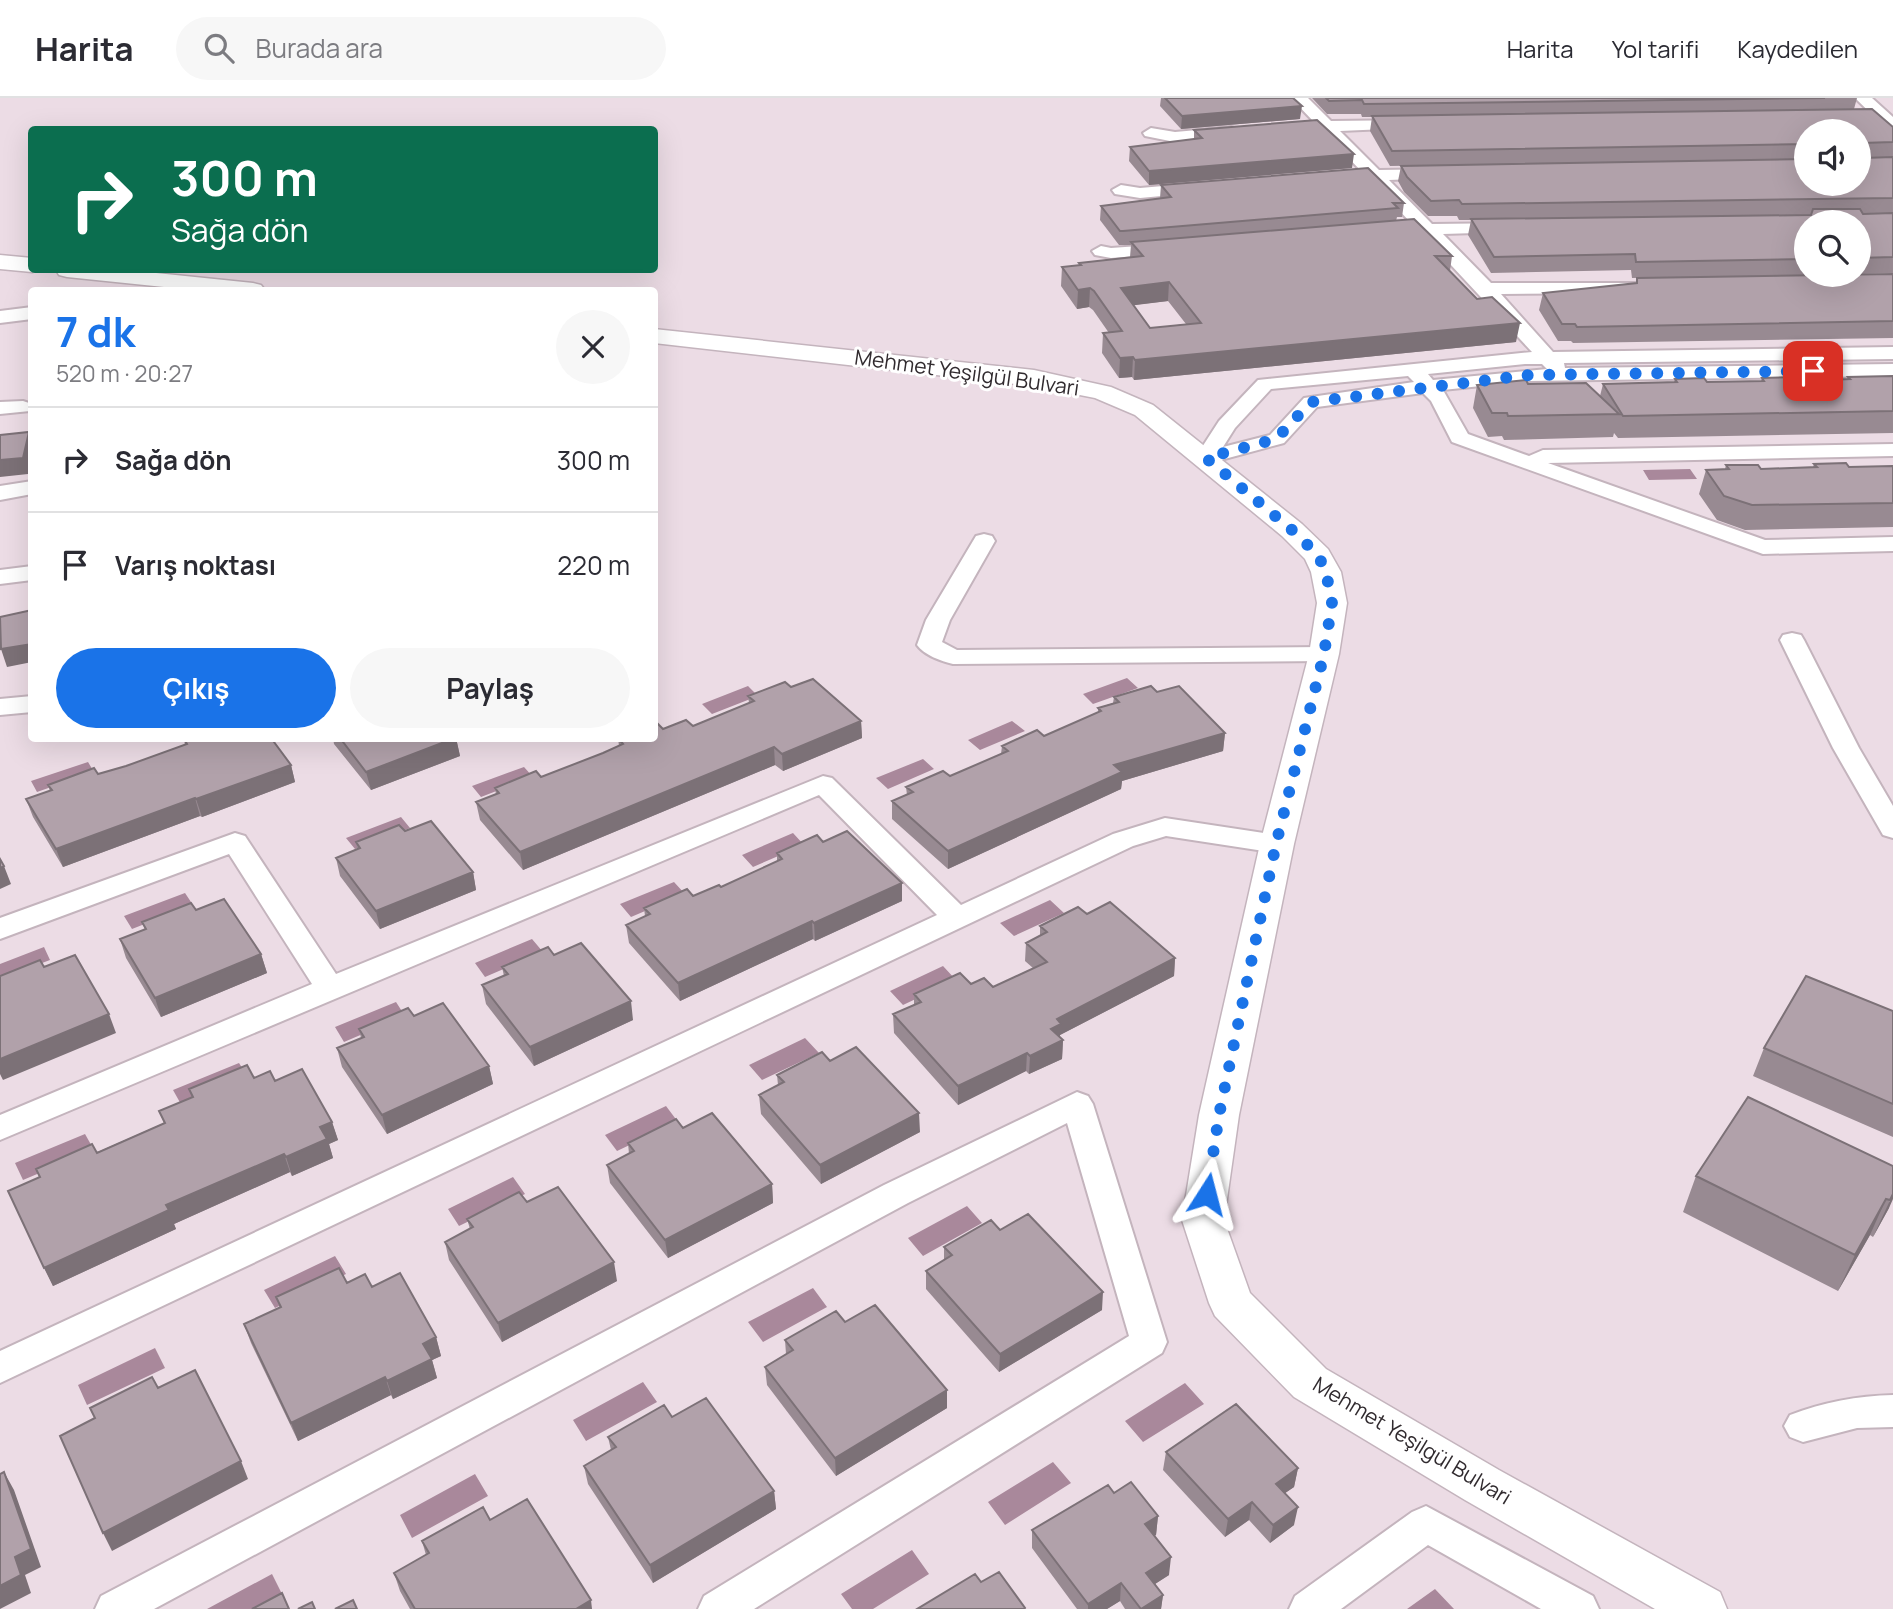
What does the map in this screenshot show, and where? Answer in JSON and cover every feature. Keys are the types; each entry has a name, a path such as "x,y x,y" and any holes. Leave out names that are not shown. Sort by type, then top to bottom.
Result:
{"main road":[{"path":"0,262 28,265"},
{"path":"95,273 226,287"},
{"name":"Mehmet Yeşilgül Bulvari","path":"658,336 1034,378 1102,392 1144,410 1206,458 1318,555 1326,572 1332,603 1324,654 1276,844 1219,1115 1203,1220 1231,1303 1310,1383 1482,1485 1702,1609"}],"street":[{"path":"1299,98 1486,289 1562,375"},
{"path":"1863,98 1887,121"},
{"path":"1854,116 1887,121"},
{"path":"1273,129 1325,124 1421,123"},
{"path":"1151,133 1175,137 1248,131"},
{"path":"1318,178 1457,172"},
{"path":"1121,190 1140,193 1209,187"},
{"path":"1371,232 1522,226"},
{"path":"1101,251 1122,253 1191,247"},
{"path":"1486,289 1649,286"},
{"path":"0,317 28,314"},
{"path":"1206,458 1276,439 1311,402 1429,387 1523,367 1549,358 1893,353"},
{"path":"1206,458 1226,425 1265,384 1414,370 1523,367 1562,375 1893,370"},
{"path":"1414,370 1440,399 1459,438 1763,547 1893,544"},
{"path":"0,408 23,407"},
{"path":"1532,464 1542,456 1893,450"},
{"path":"0,493 28,488"},
{"path":"984,541 938,620 929,645 953,657 1324,654"},
{"path":"0,578 28,574"},
{"path":"1792,640 1846,748 1893,829"},
{"path":"0,707 28,705"},
{"path":"0,1128 823,784 956,916"},
{"path":"0,1368 700,1040 956,916 1123,840 1165,827 1276,844"},
{"path":"0,929 235,842 330,988"},
{"path":"115,1609 896,1194 1077,1104 1149,1342 718,1609"},
{"path":"1803,1426 1857,1412 1893,1411"},
{"path":"1309,1609 1426,1524 1579,1609"}],"shaded area":[{"path":"1690,469 1697,479 1649,480 1643,470"},
{"path":"1127,678 1138,688 1093,704 1083,694"},
{"path":"748,686 758,696 712,714 702,704"},
{"path":"1012,721 1025,731 980,750 968,740"},
{"path":"923,759 934,769 888,789 876,778"},
{"path":"88,762 94,772 37,792 31,781"},
{"path":"524,767 533,777 481,797 472,786"},
{"path":"401,817 410,828 355,849 346,838"},
{"path":"793,833 804,845 753,867 742,855"},
{"path":"674,882 685,894 631,917 620,904"},
{"path":"185,893 193,905 132,929 124,916"},
{"path":"1050,900 1064,913 1014,936 1000,923"},
{"path":"532,939 543,952 485,977 475,963"},
{"path":"44,947 50,960 0,979 0,964"},
{"path":"943,966 956,980 903,1005 890,991"},
{"path":"396,1002 405,1016 344,1042 335,1027"},
{"path":"805,1038 819,1053 762,1080 749,1065"},
{"path":"239,1063 248,1077 182,1106 173,1090"},
{"path":"666,1106 678,1122 617,1151 605,1135"},
{"path":"85,1134 94,1150 23,1180 15,1163"},
{"path":"513,1177 525,1194 459,1226 448,1209"},
{"path":"967,1206 982,1223 923,1256 908,1238"},
{"path":"335,1256 346,1274 275,1308 264,1290"},
{"path":"813,1288 827,1307 763,1342 748,1322"},
{"path":"155,1348 165,1368 87,1405 78,1385"},
{"path":"643,1382 657,1402 586,1441 573,1420"},
{"path":"1185,1383 1204,1404 1143,1442 1125,1421"},
{"path":"1053,1462 1071,1483 1005,1525 988,1502"},
{"path":"475,1474 488,1496 412,1538 400,1515"},
{"path":"912,1550 929,1574 873,1609 852,1609 841,1594"},
{"path":"272,1574 284,1598 265,1609 207,1609"},
{"path":"1435,1589 1454,1609 1407,1609"}],"building":[{"path":"1165,98 1293,98 1302,106 1182,116"},
{"path":"1326,98 1825,98 1364,104 1362,100 1329,101"},
{"path":"1872,109 1893,127 1893,142 1871,143 1871,119 1794,119 1794,144 1392,151 1372,116"},
{"path":"1317,120 1354,154 1149,171 1130,147 1202,138 1194,130"},
{"path":"1893,157 1893,198 1462,204 1459,200 1431,201 1407,177 1401,166 1794,159 1794,196 1871,196 1871,158"},
{"path":"1368,168 1404,203 1393,203 1398,208 1123,231 1120,231 1101,206 1171,197 1161,185"},
{"path":"1860,209 1861,210 1813,210"},
{"path":"1893,213 1893,257 1871,258 1871,214"},
{"path":"1794,215 1794,259 1636,262 1635,254 1494,257 1471,219"},
{"path":"1414,219 1452,256 1435,256 1477,299 1492,297 1520,323 1135,360 1133,357 1120,358 1103,333 1122,331 1094,291 1090,288 1078,290 1062,267 1143,256 1131,242","holes":["1169,282 1201,323 1150,328 1121,288"]},
{"path":"1871,274 1893,274 1893,321 1577,327 1575,324 1562,324 1543,293 1637,283 1637,278 1794,276 1794,287 1871,287"},
{"path":"1893,376 1893,411 1623,416 1603,384 1677,382 1675,379 1704,378 1707,382 1764,381 1762,378 1792,377 1794,381"},
{"path":"1526,380 1528,384 1586,383 1619,414 1508,416 1507,413 1492,413 1477,385"},
{"path":"28,432 23,458 0,460 0,435"},
{"path":"1846,463 1849,467 1893,466 1893,503 1752,505 1724,496 1706,470 1729,469 1726,465 1758,465 1761,469"},
{"path":"28,611 28,645 1,649 0,617"},
{"path":"813,679 861,721 782,754 774,747 520,852 476,802 499,793 495,788 536,771 541,777 603,753 623,744 621,742 658,742 658,724 663,729 686,720 693,726 754,701 748,696 785,682 791,687"},
{"path":"1151,686 1157,692 1179,686 1225,733 1114,765 1122,772 948,851 892,801 913,792 906,787 943,771 950,776 1008,751 1002,746 1037,730 1044,736 1101,711 1098,708 1119,702 1114,697"},
{"path":"186,742 274,742 291,765 56,849 26,799 52,790 48,785 94,768 98,774 187,744"},
{"path":"343,742 445,742 366,772"},
{"path":"431,821 473,872 376,911 336,858 360,848 356,842 399,825 405,831"},
{"path":"847,831 902,883 678,983 626,925 650,914 644,908 687,889 693,896 719,885 721,887 782,859 777,853 817,835 823,842"},
{"path":"224,899 261,954 155,998 120,939 146,929 142,922 191,903 196,910"},
{"path":"1110,902 1175,958 1057,1019 1061,1024 1051,1029 1063,1040 1030,1056 1027,1053 958,1086 893,1014 921,1002 914,994 960,973 971,984 984,978 993,987 1047,962 1026,943 1047,932 1040,926 1078,907 1087,914"},
{"path":"581,943 631,1001 530,1047 482,985 508,974 502,967 548,947 554,955"},
{"path":"75,955 109,1014 0,1059 0,976 40,960 44,967"},
{"path":"1806,976 1893,1011 1893,1104 1764,1048"},
{"path":"443,1003 489,1066 382,1115 337,1048 364,1037 359,1029 408,1008 414,1016"},
{"path":"856,1047 919,1113 820,1165 759,1095 784,1082 777,1075 822,1052 830,1061"},
{"path":"247,1065 254,1078 270,1071 275,1081 302,1069 332,1122 320,1127 327,1139 286,1157 284,1154 166,1205 169,1210 44,1268 8,1191 40,1177 36,1169 92,1144 97,1153 165,1123 159,1111 193,1097 189,1089"},
{"path":"1748,1097 1893,1166 1893,1194 1890,1200 1886,1199 1855,1255 1696,1176"},
{"path":"712,1113 772,1184 665,1240 607,1165 634,1151 628,1143 676,1119 683,1128"},
{"path":"558,1187 614,1262 498,1323 445,1242 473,1227 467,1219 519,1192 527,1202"},
{"path":"1028,1214 1103,1292 1000,1354 926,1271 952,1255 944,1247 991,1220 1000,1230"},
{"path":"339,1268 347,1283 365,1274 372,1287 400,1273 436,1337 423,1344 432,1359 387,1381 385,1377 291,1423 244,1324 281,1307 276,1297"},
{"path":"875,1305 947,1390 835,1458 765,1367 793,1350 785,1340 836,1311 845,1322"},
{"path":"195,1370 241,1461 103,1533 60,1436 95,1418 90,1408 152,1377 158,1388"},
{"path":"706,1398 774,1491 650,1565 584,1466 616,1447 608,1437 664,1405 672,1417"},
{"path":"1236,1404 1298,1468 1276,1484 1298,1507 1273,1525 1252,1502 1228,1519 1166,1452"},
{"path":"4,1472 31,1549 15,1557 21,1575 0,1586 0,1474"},
{"path":"1131,1482 1158,1516 1145,1524 1171,1557 1146,1573 1163,1595 1141,1609 1121,1583 1088,1604 1032,1530 1108,1485 1114,1493"},
{"path":"527,1499 591,1600 576,1609 415,1609 394,1573 429,1553 422,1541 483,1507 490,1520"},
{"path":"999,1572 1024,1609 917,1609 975,1574 981,1582"},
{"path":"282,1593 289,1609 252,1609"},
{"path":"353,1600 357,1609 335,1609"},
{"path":"312,1602 315,1609 298,1609"}],"route":[{"path":"1207,1194 1219,1115 1276,844 1324,654 1332,603 1326,572 1318,555 1206,458 1276,439 1311,402 1529,375 1813,371"}]}
